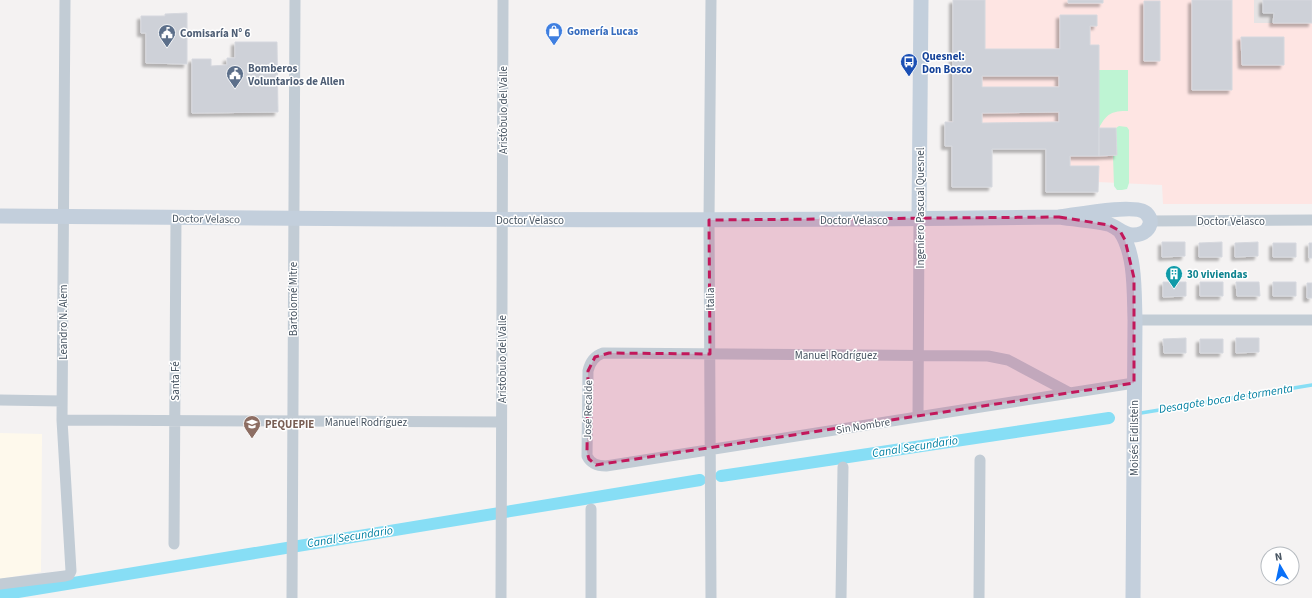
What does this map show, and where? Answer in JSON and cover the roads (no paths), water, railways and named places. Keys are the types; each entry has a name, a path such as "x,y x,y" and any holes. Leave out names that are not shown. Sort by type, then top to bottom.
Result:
{"main road":[{"name":"Ingeniero Pascual Quesnel","path":"920,220 921,0"},
{"name":"Doctor Velasco","path":"0,216 294,220 920,220 1059,218 1105,224 1125,234 1133,235 1140,234 1148,226 1148,215 1144,211 1136,209 1093,212 1059,218"},
{"path":"1118,230 1115,218 1118,213 1125,210"},
{"name":"Moisés Eidilstein","path":"1134,278 1140,242 1148,226"},
{"name":"Moisés Eidilstein","path":"1118,230 1127,245 1134,278 1133,598"}],"street":[{"name":"Leandro N. Alem","path":"0,584 65,576 71,571 62,420 64,0"},
{"name":"Bartolomé Mitre","path":"292,598 295,0"},
{"name":"Aristóbulo del Valle","path":"502,220 503,0"},
{"name":"Italia","path":"711,0 709,220 711,598"},
{"name":"Santa Fé","path":"174,544 176,218"},
{"name":"Aristobulo del Valle","path":"501,598 502,220"},
{"name":"Ingeniero Pascual Quesnel","path":"918,417 920,220"},
{"name":"Doctor Velasco","path":"1148,226 1312,220"},
{"path":"1135,320 1312,320"},
{"name":"Manuel Rodríguez","path":"594,357 599,354 609,353 988,356 1008,360 1070,393"},
{"name":"José Recalde","path":"592,463 587,452 588,371 594,357"},
{"name":"Sin Nombre","path":"592,463 606,466 1134,383"},
{"path":"0,400 62,401"},
{"name":"Manuel Rodríguez","path":"62,420 501,422"},
{"path":"979,598 980,460"},
{"path":"841,598 843,467"},
{"path":"590,598 591,509"}],"waterway":[{"name":"Desagote boca de tormenta","path":"1141,413 1312,385"},
{"name":"Canal Secundario","path":"721,476 1109,418"},
{"name":"Canal Secundario","path":"0,595 700,480"}],"place":[{"name":"Gomería Lucas","path":"554,46"},
{"name":"Comisaría N° 6","path":"167,48"},
{"name":"Quesnel: Don Bosco","path":"909,77"},
{"name":"Bomberos Voluntarios de Allen","path":"235,89"},
{"name":"30 viviendas","path":"1174,289"},
{"name":"PEQUEPIE","path":"252,439"}]}
